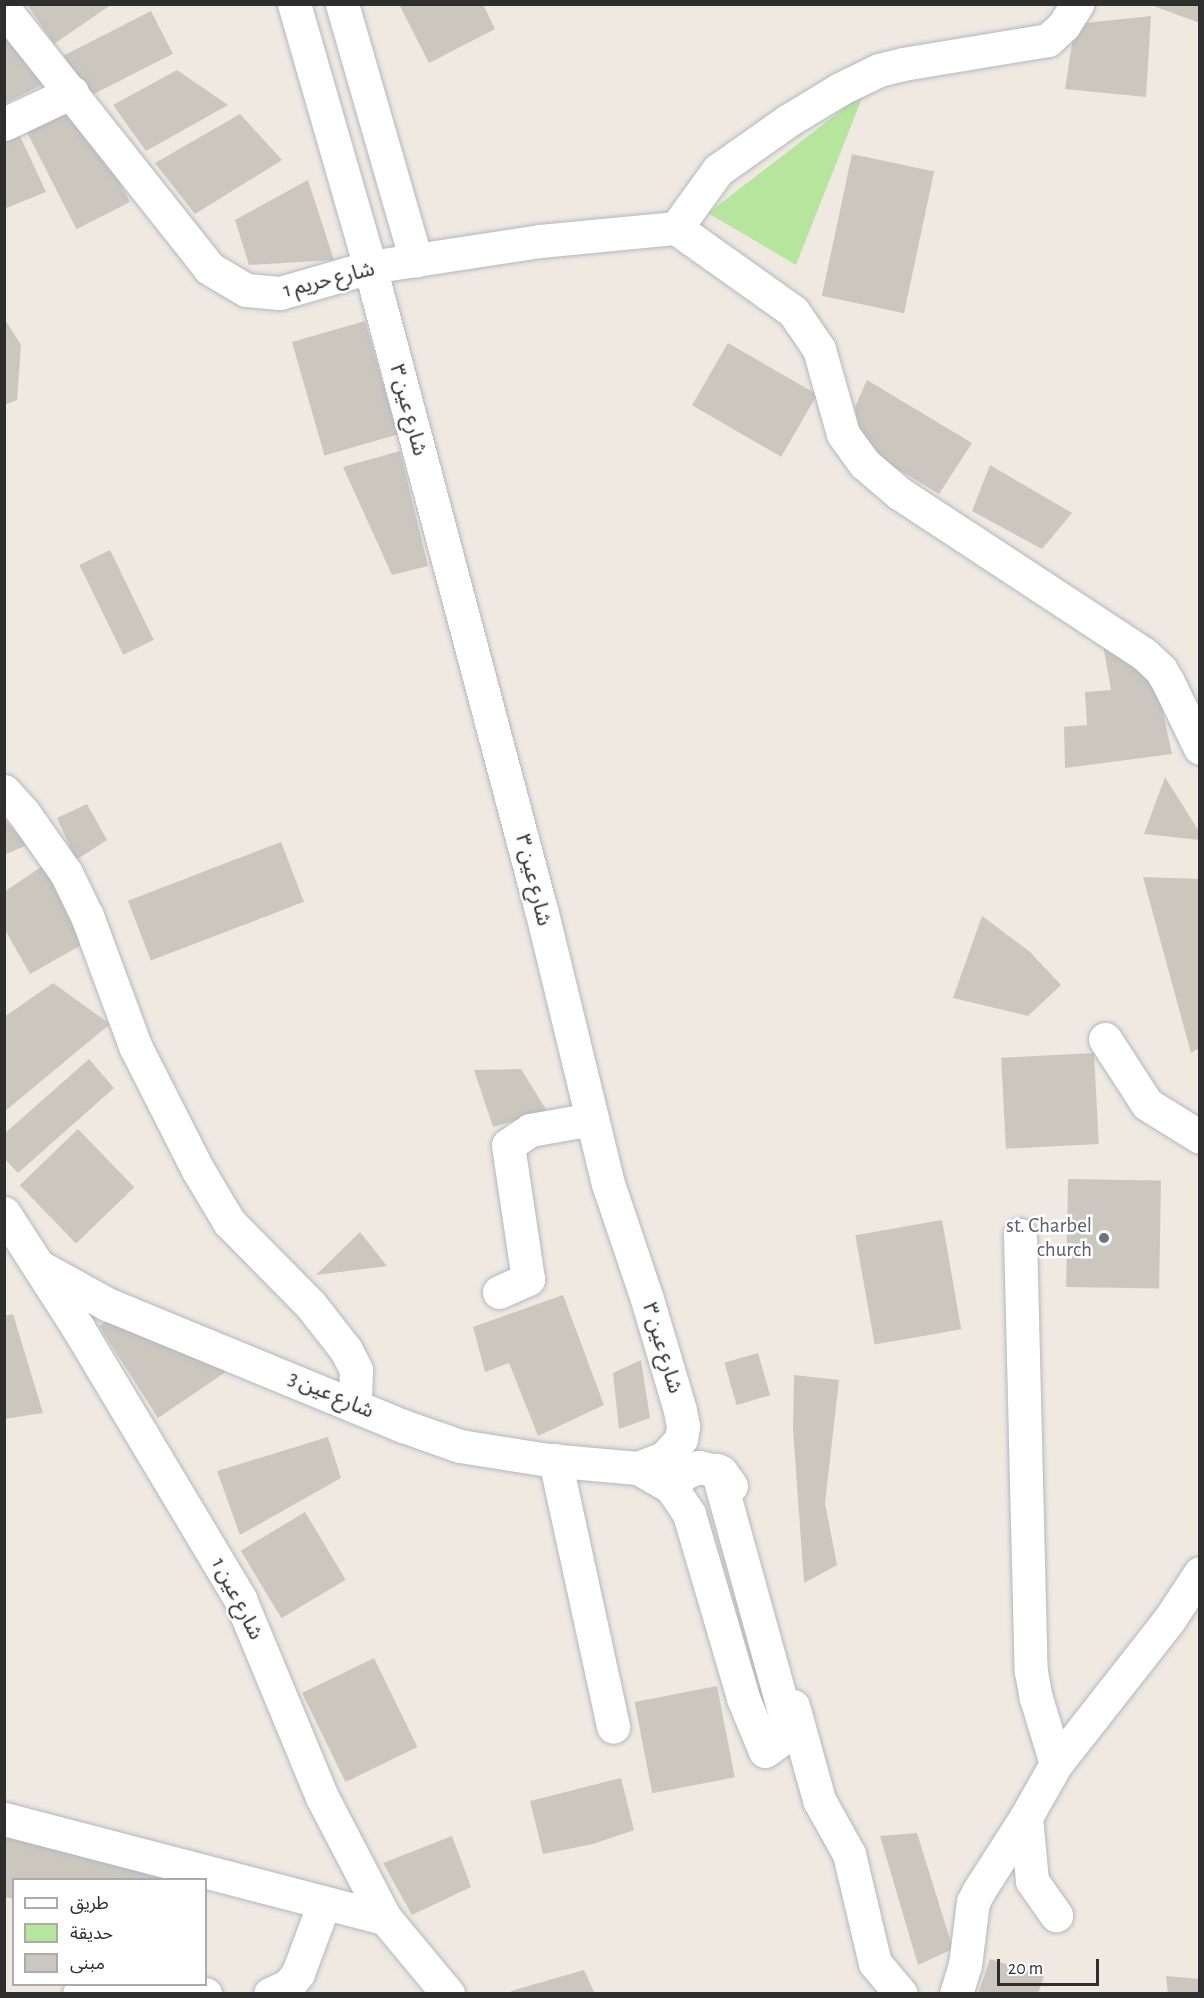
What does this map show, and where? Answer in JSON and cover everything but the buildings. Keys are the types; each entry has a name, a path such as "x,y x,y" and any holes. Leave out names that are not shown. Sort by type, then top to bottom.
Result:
{"street":[{"name":"شارع عين ٣","path":"294,4 370,267 538,899 608,1184 647,1299 683,1426 681,1439 674,1450 664,1458 638,1468"},
{"path":"342,4 416,261"},
{"path":"1077,4 1064,25 1048,40 903,64 879,70 840,89 789,120 718,170 676,228 793,310 819,349 839,425 853,450 865,464 899,493 1144,654 1161,670 1200,748"},
{"name":"شارع حريم 1","path":"4,9 72,92 209,268 246,290 280,293 370,267 540,241 676,228"},
{"path":"4,124 72,92"},
{"path":"4,791 23,812 66,873 87,916 135,1046 198,1170 229,1222 310,1304 346,1350 356,1370 355,1406"},
{"path":"1105,1039 1147,1104 1200,1137"},
{"path":"499,1292 528,1279 508,1145 530,1130 592,1119"},
{"name":"شارع عين 1","path":"4,1213 40,1267 240,1599 322,1797 385,1918 448,1994"},
{"path":"1020,1235 1031,1671 1038,1707 1056,1764"},
{"name":"شارع عين 3","path":"40,1267 107,1304 355,1406 460,1446 555,1460 638,1468"},
{"path":"555,1460 613,1727"},
{"path":"671,1488 691,1469 706,1467 717,1470 728,1479 732,1487 814,1785 819,1800 847,1846 875,1963 901,1994"},
{"path":"638,1468 671,1488 682,1501 692,1524 744,1698 765,1752 790,1733 717,1470"},
{"path":"956,1994 965,1965 973,1902 1056,1764 1169,1620 1200,1573"},
{"path":"1026,1817 1032,1881 1056,1915"},
{"path":"4,1819 385,1918"},
{"path":"270,1994 289,1984 298,1972 324,1903"},
{"path":"79,1994 92,1986"},
{"path":"135,1986 205,1994"}],"green space":[{"path":"864,93 796,265 708,213"}],"place":[{"name":"st. Charbel church","path":"1104,1238"}]}
